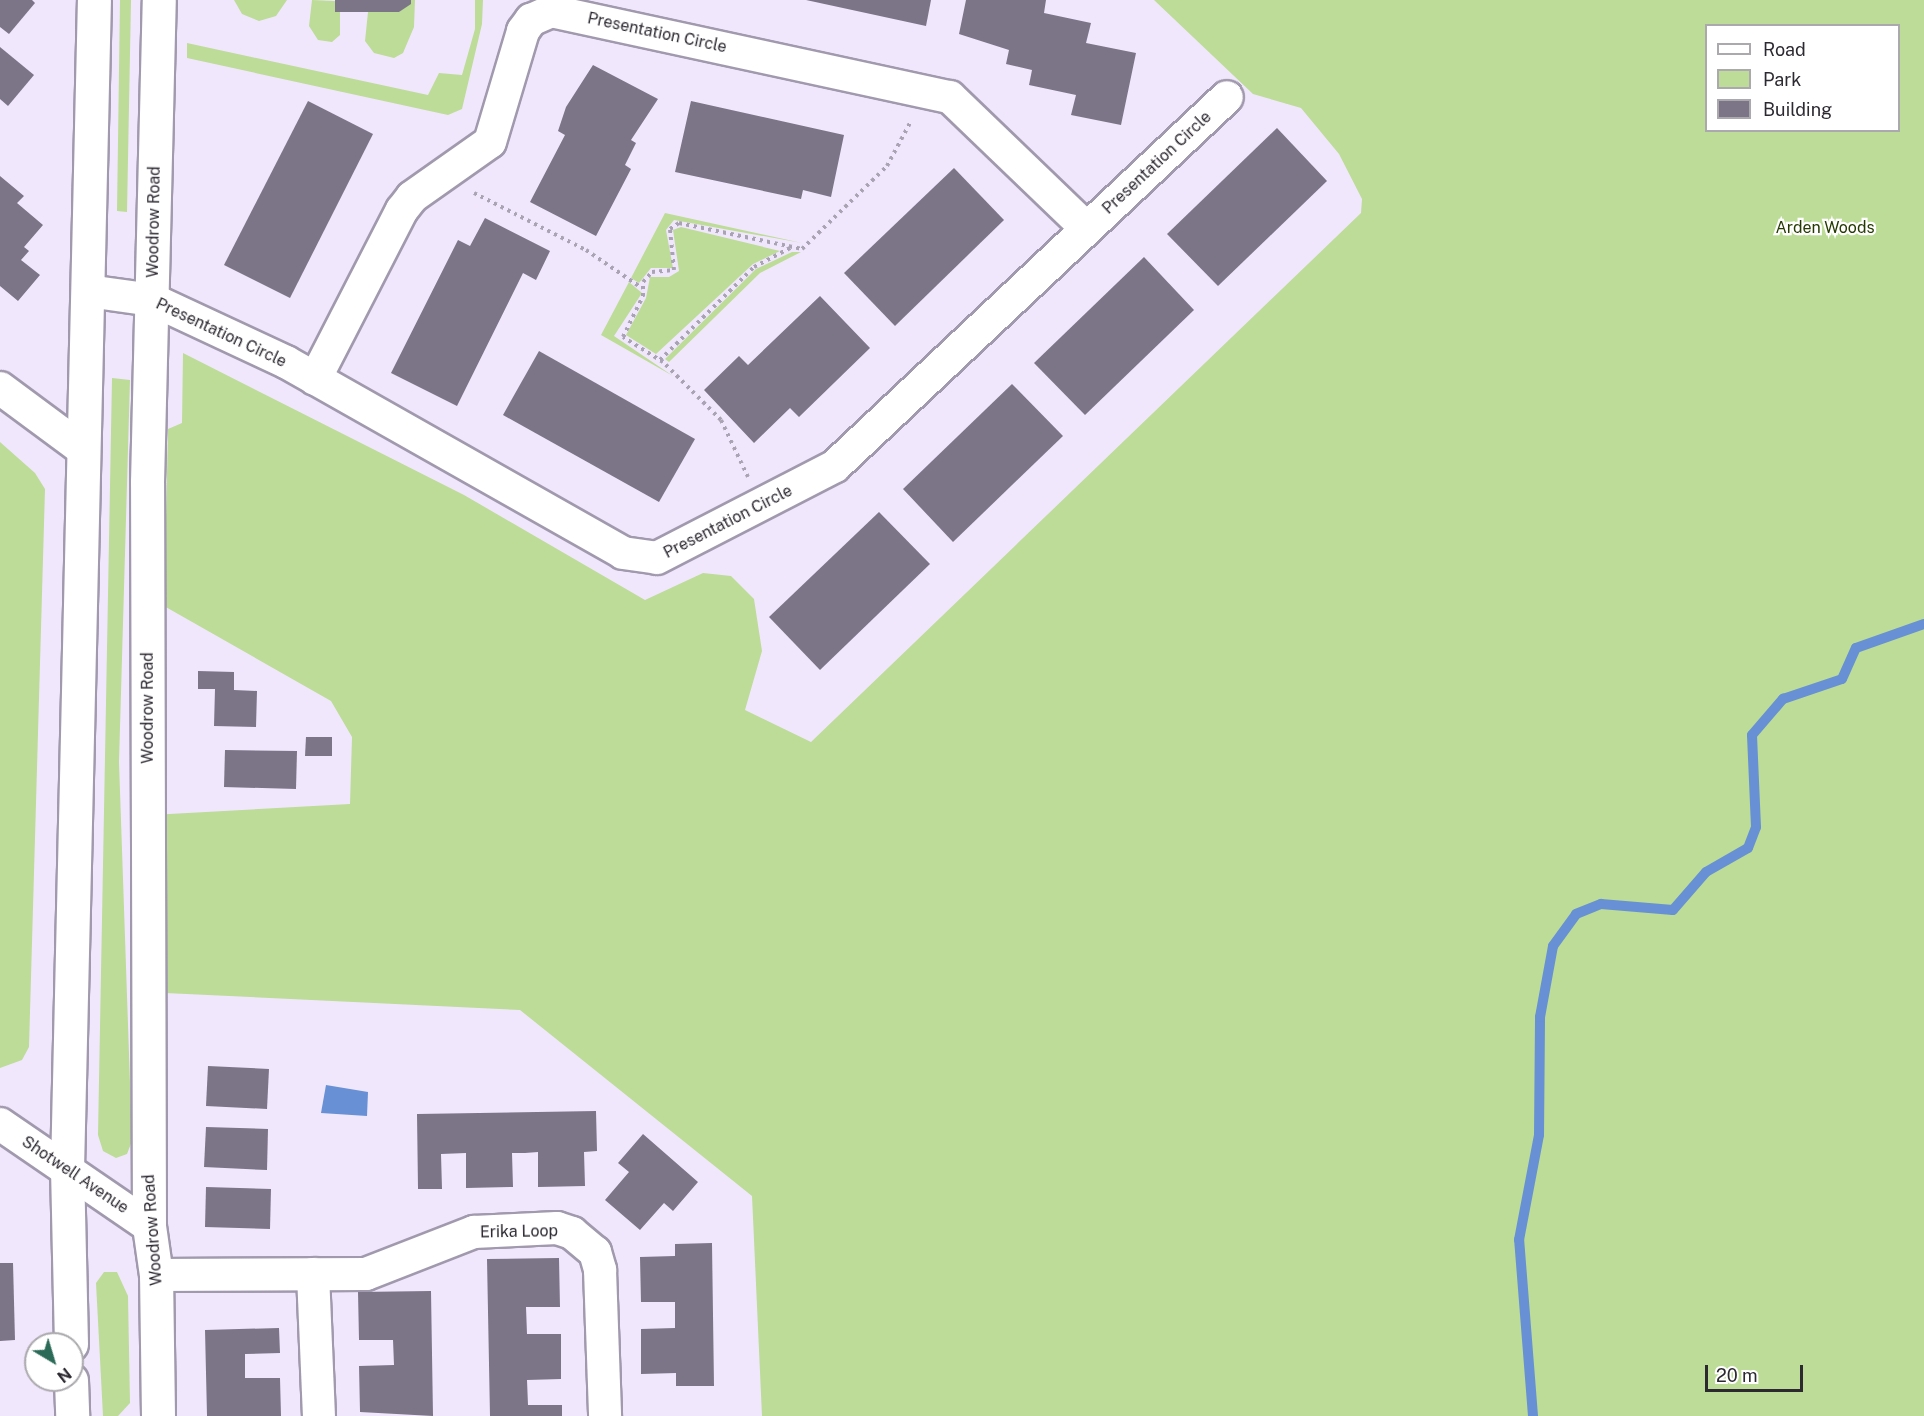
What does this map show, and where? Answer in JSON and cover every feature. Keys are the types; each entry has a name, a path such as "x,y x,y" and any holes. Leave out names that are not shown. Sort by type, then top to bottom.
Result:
{"street":[{"path":"71,1332 67,1169 81,448 88,291 94,0"},
{"name":"Woodrow Road","path":"158,1416 156,1275 149,1226 147,482 159,0"},
{"name":"Presentation Circle","path":"315,379 402,210 496,133 523,32 531,20 551,11 950,97 1087,229"},
{"name":"Presentation Circle","path":"88,291 153,300 315,379 623,553 657,558 835,466 1227,97"},
{"path":"0,388 81,448"},
{"name":"Shotwell Avenue","path":"0,1124 149,1226"},
{"name":"Erika Loop","path":"156,1275 366,1274 474,1232 556,1228 572,1233 595,1252 600,1270 605,1416"},
{"path":"313,1274 320,1416"},
{"path":"71,1392 72,1416"}],"path":[{"path":"748,477 724,424 660,360 622,335 650,273 668,274 676,267 670,229 679,223 802,249 883,171 911,120"},
{"path":"473,193 586,250 644,289"},
{"path":"660,360 754,267 791,248"}],"green space":[{"path":"120,0 131,0 127,212 117,211"},
{"path":"234,0 287,0 276,16 259,21 242,14"},
{"path":"312,0 335,1 335,11 340,12 340,35 332,42 318,40 309,26"},
{"path":"411,0 415,0 414,27 403,53 394,58 374,53 365,41 368,12 399,12"},
{"path":"475,0 483,0 482,24 462,109 448,115 187,58 187,43 428,95 439,73 462,75 475,29"},
{"name":"Arden Woods","path":"1154,0 1924,0 1924,1416 762,1416 752,1196 520,1010 165,993 151,815 350,804 352,737 331,701 164,606 168,429 182,423 183,353 464,495 645,600 703,573 731,576 754,599 762,651 745,710 811,742 1361,213 1362,199 1339,154 1301,108 1253,94"},
{"path":"665,213 802,243 674,220 666,230 673,268 651,268 639,283 631,278"},
{"path":"681,227 780,251 753,264 656,354 626,335 646,298 650,277 669,277 679,271 673,230"},
{"path":"792,252 801,252 760,273 669,362 665,359 756,269"},
{"path":"629,282 642,293 614,336 673,376 601,335"},
{"path":"112,378 130,380 119,762 132,1141 127,1154 116,1158 103,1151 98,1135"},
{"path":"0,442 35,473 45,489 29,1047 22,1060 0,1068"},
{"path":"104,1272 117,1272 128,1296 130,1403 118,1416 103,1416 96,1283"}],"water":[{"path":"326,1085 368,1092 367,1116 321,1113"}],"building":[{"path":"0,0 32,0 35,3 9,34 0,27"},
{"path":"335,0 411,0 411,4 399,12 335,12"},
{"path":"806,0 931,0 926,26"},
{"path":"966,0 1046,0 1044,13 1091,23 1086,43 1136,53 1121,125 1071,115 1076,95 1029,85 1032,70 1006,64 1009,50 959,34"},
{"path":"0,47 34,75 8,106 0,99"},
{"path":"593,65 658,99 631,140 636,143 625,165 631,169 596,236 530,202 565,135 558,131 566,107"},
{"path":"308,101 373,134 290,298 224,265"},
{"path":"691,101 844,135 831,197 803,190 801,199 675,172"},
{"path":"1277,128 1327,181 1218,286 1167,234"},
{"path":"954,168 1004,220 895,326 844,273"},
{"path":"0,176 24,196 17,203 43,225 24,247 29,251 21,260 40,275 18,301 0,286"},
{"path":"485,218 550,251 536,280 523,273 457,406 391,373 458,240 470,246"},
{"path":"1144,257 1194,310 1085,415 1034,363"},
{"path":"820,296 870,348 799,417 790,408 754,443 704,390 739,356 748,365"},
{"path":"539,351 695,439 659,502 503,415"},
{"path":"1012,384 1063,436 953,542 903,489"},
{"path":"879,512 930,564 820,670 769,617"},
{"path":"198,671 234,672 234,690 257,691 256,727 214,726 215,689 198,689"},
{"path":"306,737 332,737 332,756 305,756"},
{"path":"225,750 297,751 296,789 224,787"},
{"path":"208,1066 269,1069 267,1109 206,1106"},
{"path":"596,1111 597,1151 584,1152 585,1186 538,1187 538,1152 512,1153 513,1187 466,1188 466,1153 441,1154 442,1189 418,1189 417,1114"},
{"path":"206,1127 268,1129 267,1170 204,1167"},
{"path":"643,1134 698,1182 673,1211 664,1203 640,1230 605,1200 629,1172 618,1163"},
{"path":"206,1187 271,1189 270,1229 205,1227"},
{"path":"712,1243 714,1386 676,1386 676,1373 641,1374 641,1329 675,1328 675,1302 641,1302 640,1257 675,1256 675,1244"},
{"path":"559,1258 560,1307 526,1307 527,1334 561,1334 561,1379 527,1380 528,1405 562,1405 562,1416 490,1416 487,1259"},
{"path":"0,1263 13,1263 15,1340 0,1341"},
{"path":"431,1291 433,1416 360,1412 359,1366 394,1365 393,1340 359,1340 358,1292"},
{"path":"279,1328 280,1353 245,1354 245,1378 280,1378 281,1416 207,1416 205,1330"}],"waterway":[{"path":"1533,1416 1519,1240 1539,1135 1540,1017 1553,946 1576,914 1601,904 1673,910 1706,872 1748,848 1756,827 1752,735 1783,699 1842,679 1856,648 1924,624"}]}
